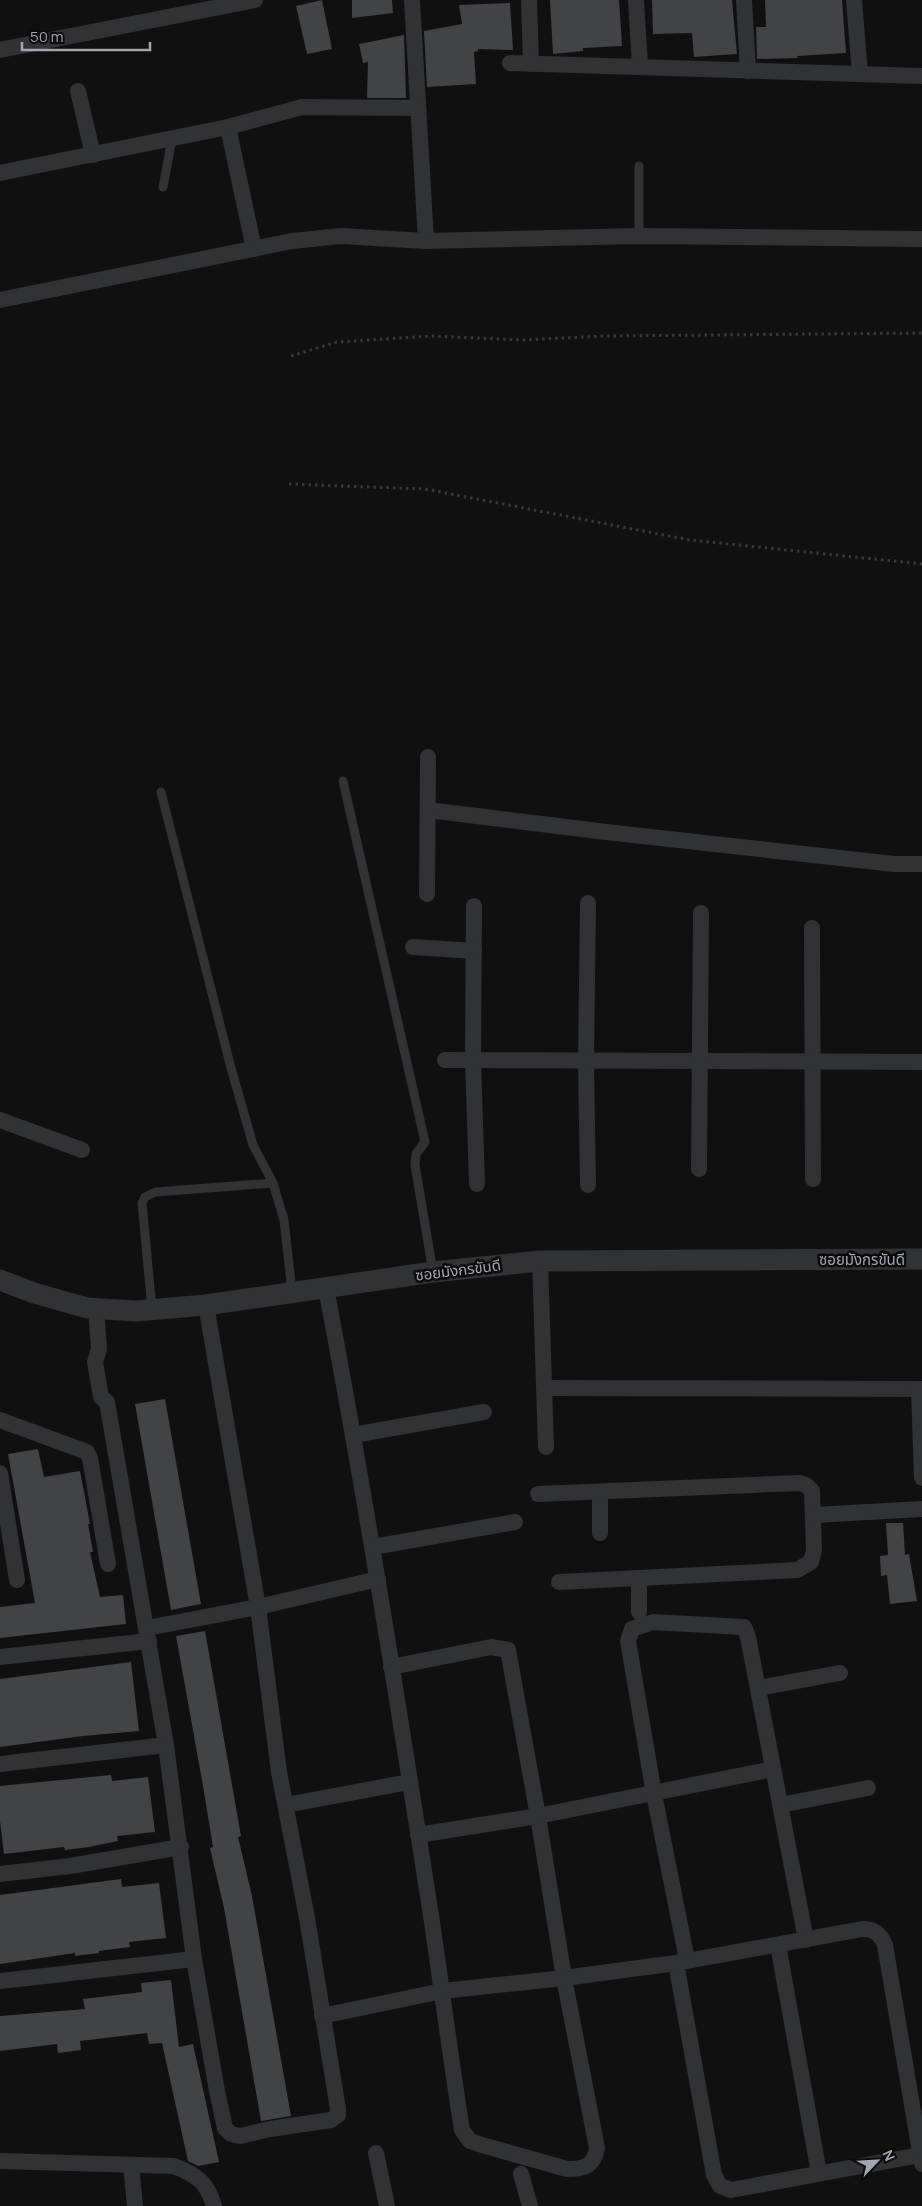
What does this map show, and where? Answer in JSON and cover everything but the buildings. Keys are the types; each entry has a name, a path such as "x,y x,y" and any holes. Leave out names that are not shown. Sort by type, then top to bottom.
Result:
{"street":[{"path":"0,50 256,0"},
{"path":"412,0 426,241"},
{"path":"529,0 531,64"},
{"path":"636,0 640,66"},
{"path":"744,0 748,71"},
{"path":"854,0 860,74"},
{"path":"510,63 922,76"},
{"path":"78,91 93,155"},
{"path":"0,173 228,128 302,107 418,108"},
{"path":"228,128 254,249"},
{"path":"0,300 292,241 341,236 426,241 639,236 922,240"},
{"path":"427,894 428,757"},
{"path":"428,810 894,864 922,864"},
{"path":"588,903 586,1062 588,1185"},
{"path":"474,906 473,1060 477,1184"},
{"path":"699,1170 701,913"},
{"path":"812,928 813,1178"},
{"path":"413,947 474,951"},
{"path":"445,1060 586,1062 812,1060 922,1062"},
{"path":"0,1120 82,1150"},
{"name":"ซอยมังกรขันดี","path":"0,1280 34,1293 96,1308 136,1311 206,1305 433,1272 540,1261 922,1259"},
{"path":"540,1261 546,1447"},
{"path":"326,1288 373,1547 391,1667 442,1991 447,2040 464,2135 470,2141 482,2145 568,2169 581,2169 590,2166 596,2159 598,2148 564,1978 538,1816 508,1650 492,1647 391,1667"},
{"path":"96,1308 99,1349 95,1362 101,1397 107,1402 148,1634 182,1847 194,1959 225,2128 231,2134 240,2136 270,2129 331,2120 338,2115 307,1918 279,1772 258,1608 206,1305"},
{"path":"545,1388 921,1388 922,1478"},
{"path":"353,1435 484,1412"},
{"path":"0,1420 87,1452 90,1458 108,1564"},
{"path":"0,1473 16,1580"},
{"path":"538,1494 600,1493 800,1483 806,1485 812,1491 814,1550 811,1562 797,1570 559,1582"},
{"path":"600,1493 600,1533"},
{"path":"814,1515 922,1509"},
{"path":"373,1547 515,1522"},
{"path":"638,1612 639,1578"},
{"path":"0,1657 148,1634 378,1579"},
{"path":"322,2016 442,1991 564,1978 681,1961 778,1945 806,1940 862,1929 872,1929 885,1945 921,2159 818,2173 731,2190 720,2186 714,2175 681,1961 628,1641 632,1629 653,1622 744,1626 758,1688 806,1940"},
{"path":"758,1688 840,1673"},
{"path":"0,1764 166,1745"},
{"path":"418,1835 538,1816 773,1769"},
{"path":"286,1805 409,1782"},
{"path":"780,1805 868,1788"},
{"path":"0,1874 70,1866 182,1847"},
{"path":"778,1945 818,2173"},
{"path":"0,1981 194,1959"},
{"path":"376,2153 387,2206"},
{"path":"0,2161 174,2166 195,2174 206,2187 214,2206"},
{"path":"131,2165 135,2206"},
{"path":"521,2174 530,2206"}],"lane":[{"path":"163,187 172,139"},
{"path":"639,166 639,236"},
{"path":"343,781 425,1142 416,1154 415,1165 433,1272"},
{"path":"161,792 231,1068 253,1145 274,1183 284,1220 292,1291"},
{"path":"152,1310 142,1203 146,1197 156,1192 274,1183"}],"path":[{"path":"291,356 337,342 432,336 522,340 606,336 922,333"},
{"path":"289,484 426,489 690,540 922,564"}]}
